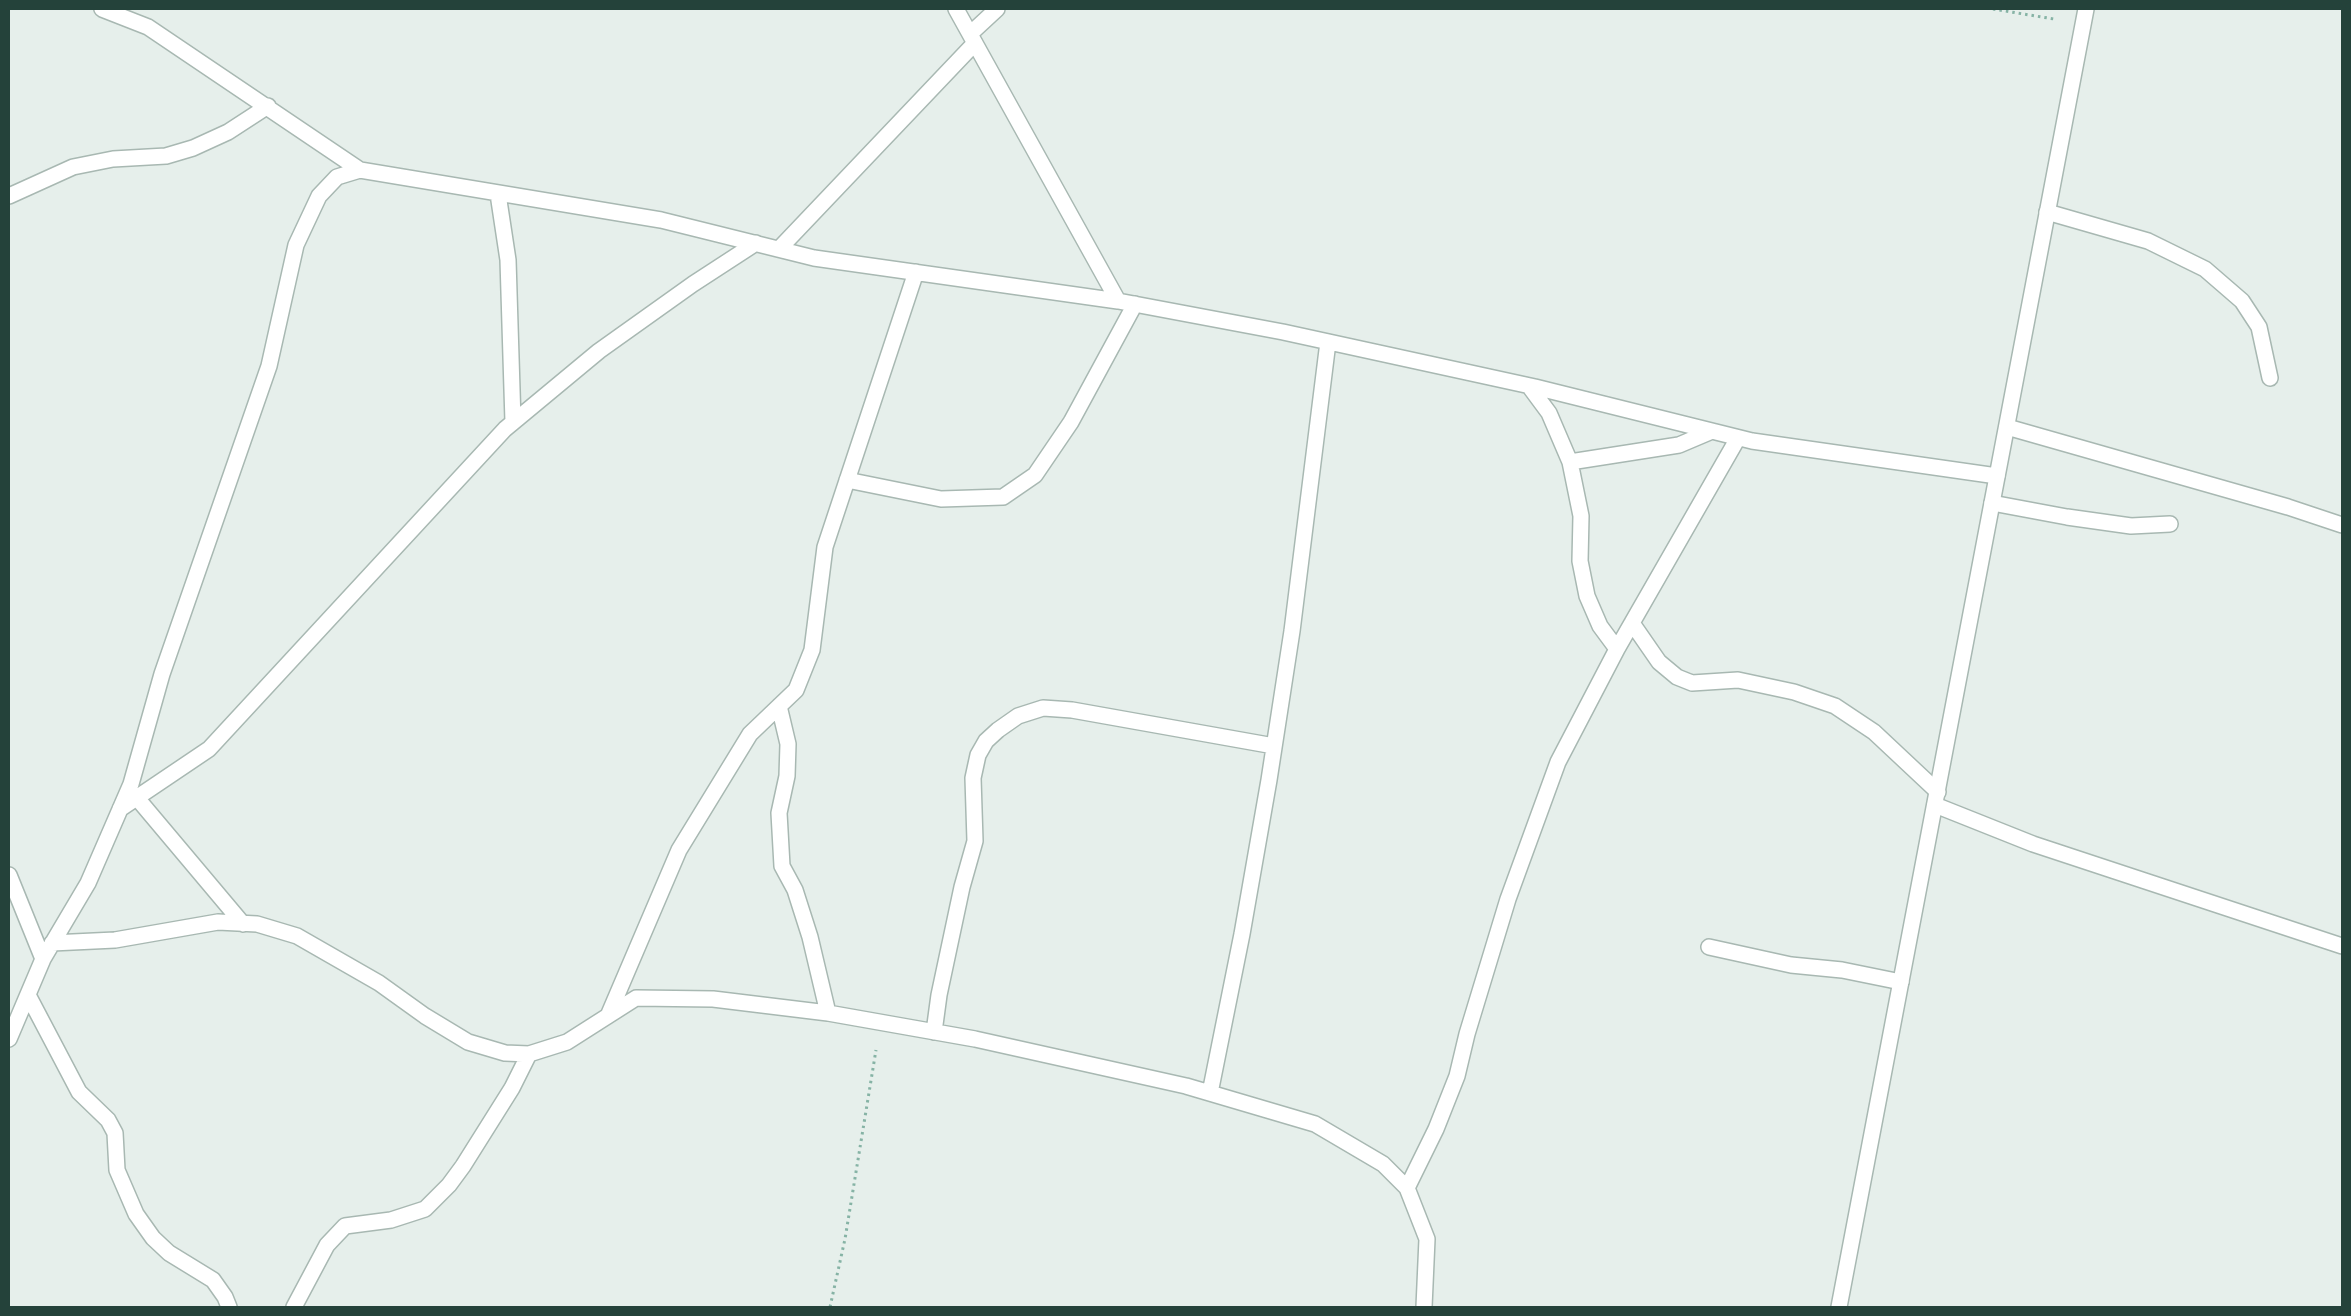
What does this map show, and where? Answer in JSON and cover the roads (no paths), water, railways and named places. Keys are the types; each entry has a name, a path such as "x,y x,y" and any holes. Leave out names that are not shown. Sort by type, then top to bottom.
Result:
{"street":[{"path":"102,9 148,27 268,106 360,170 661,220 814,258 1135,304 1328,342 1528,386 1738,438 1997,476"},
{"path":"956,9 1118,301"},
{"path":"779,249 972,39 997,9"},
{"path":"1839,1307 2084,16"},
{"path":"9,196 73,167 113,159 166,156 193,148 228,132 268,106"},
{"path":"9,1039 43,959 88,883 131,784 162,674 269,366 296,245 320,196 337,177 360,170"},
{"path":"498,194 508,260 513,422"},
{"path":"2048,212 2148,242 2205,269 2242,301 2259,327 2270,378"},
{"path":"120,809 209,749 513,422 599,351 693,284 756,243"},
{"path":"608,1016 679,850 750,734 796,690 812,650 825,547 916,272"},
{"path":"847,480 941,499 1003,497 1035,475 1072,422 1135,304"},
{"path":"1210,1093 1242,934 1274,746 1292,631 1328,342"},
{"path":"1528,386 1549,412 1570,462 1581,516 1580,561 1586,596 1600,626 1617,649"},
{"path":"2007,427 2288,507 2342,526"},
{"path":"1570,462 1679,445 1712,431"},
{"path":"1407,1188 1436,1129 1457,1076 1467,1034 1508,899 1558,762 1617,649 1738,438"},
{"path":"1992,503 2067,517 2131,526 2170,524"},
{"path":"1632,623 1658,662 1677,677 1692,683 1738,680 1794,692 1834,706 1874,732 1936,798 2033,844 2342,946"},
{"path":"779,706 788,744 787,776 779,813 782,866 795,890 810,937 828,1013"},
{"path":"934,1032 962,887 975,841 973,778 978,755 986,741 998,730 1018,716 1044,708 1072,710 1274,746"},
{"path":"137,798 243,924"},
{"path":"9,875 43,959"},
{"path":"52,943 116,940 218,922 257,924 298,936 379,983 425,1016 468,1042 505,1053 529,1054 567,1042 636,998 713,999 828,1013 985,1041 1210,1093 1315,1124 1383,1164 1407,1188 1427,1239 1424,1307"},
{"path":"1709,947 1791,965 1842,970 1901,982"},
{"path":"28,995 79,1092 108,1120 114,1133 117,1170 136,1214 153,1238 169,1253 213,1280 225,1297 229,1307"},
{"path":"294,1307 327,1245 345,1226 391,1220 425,1210 463,1166 502,1103 529,1054"}]}
